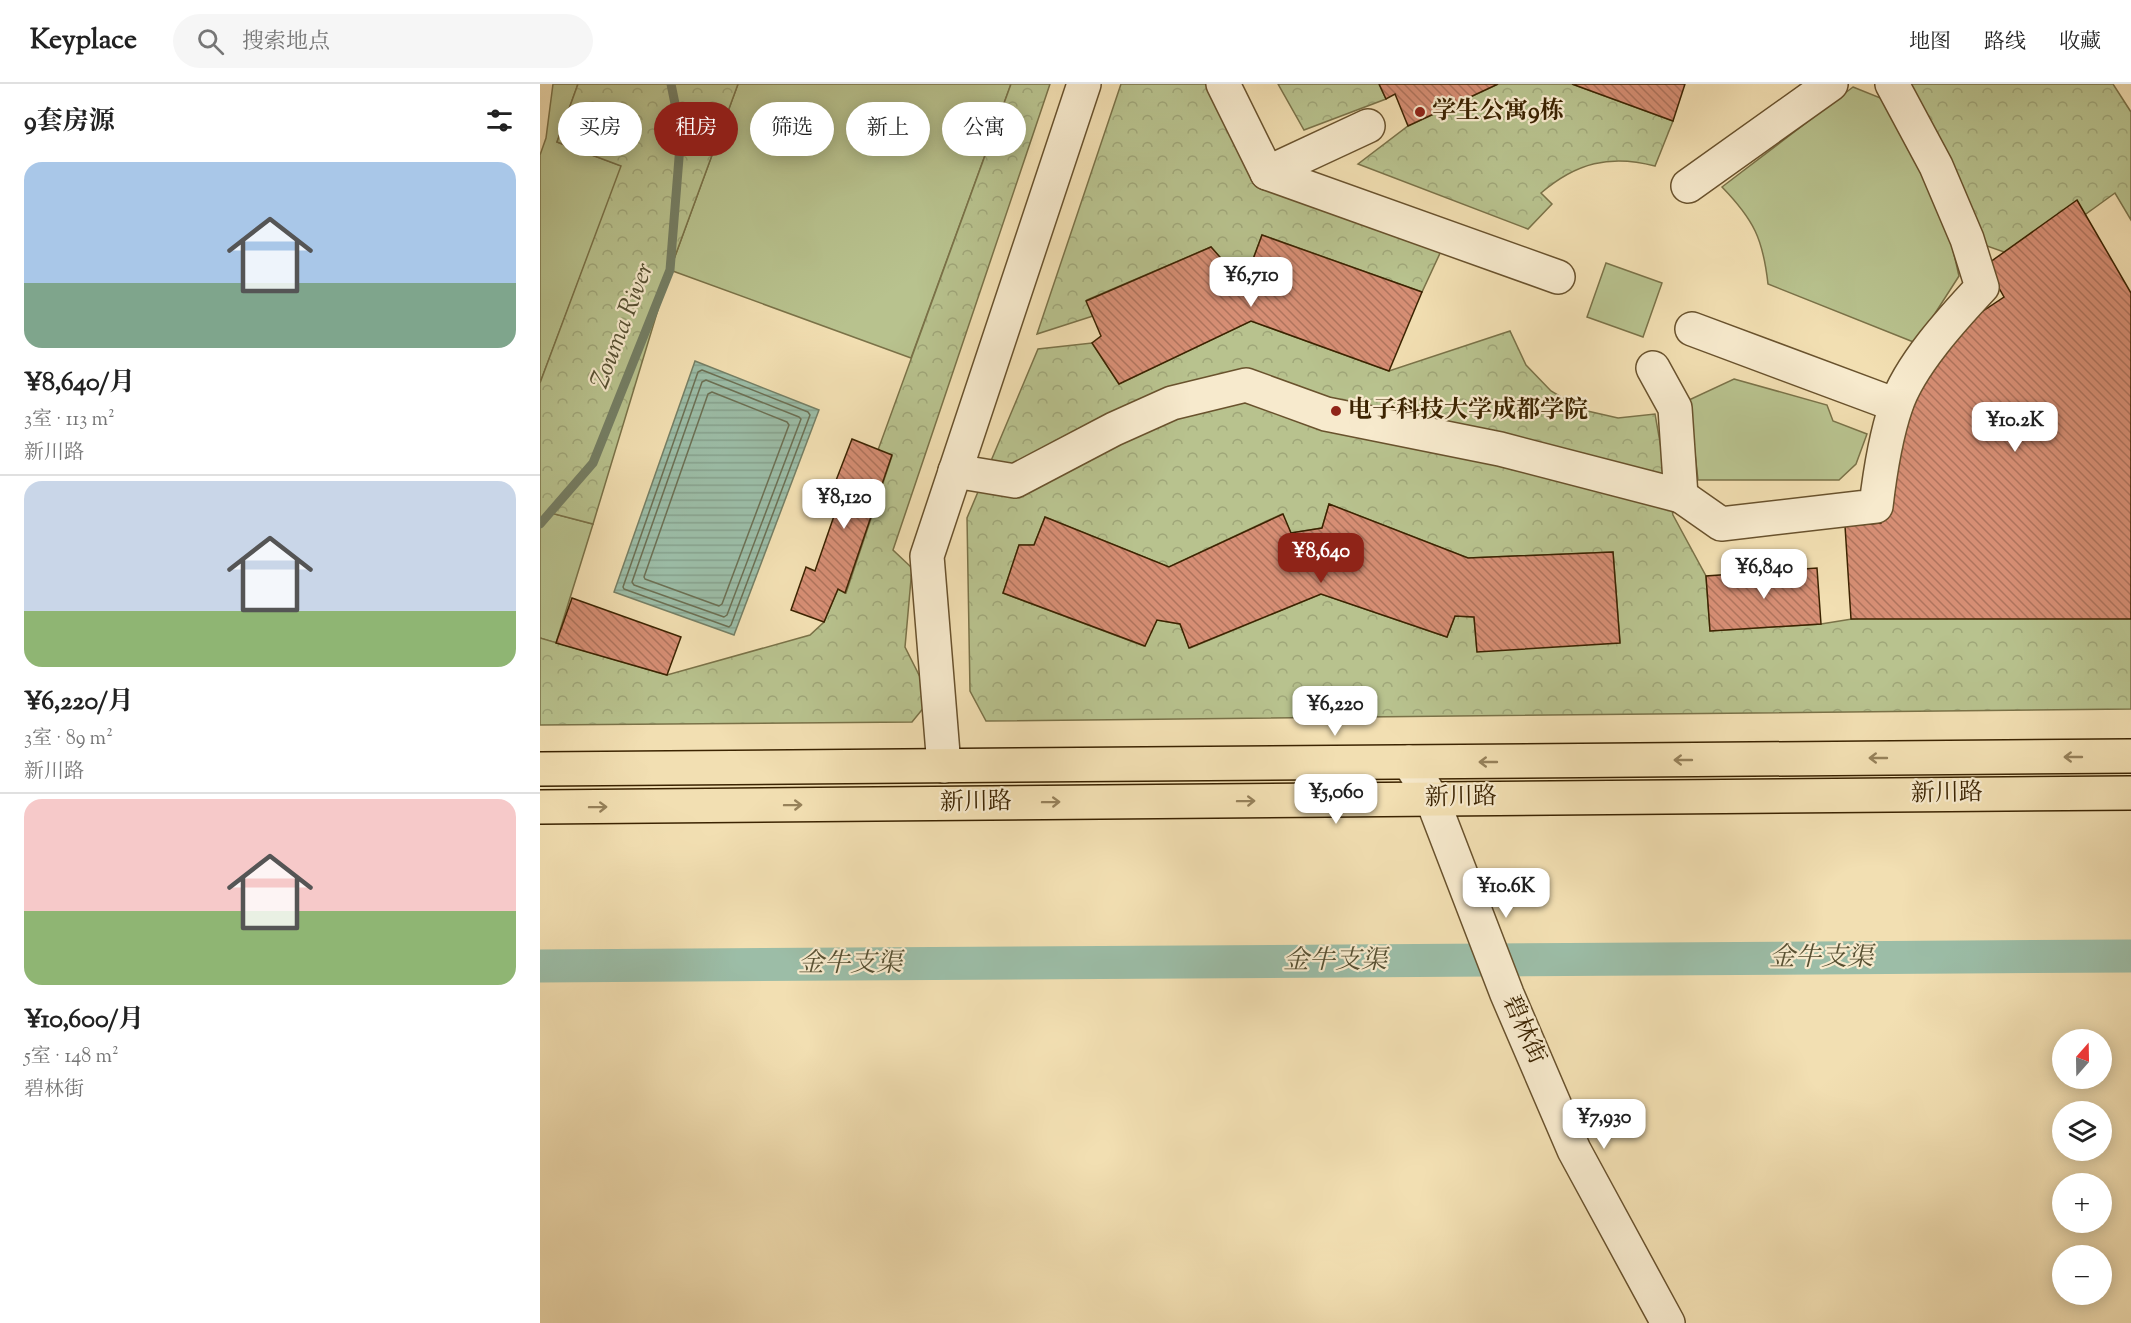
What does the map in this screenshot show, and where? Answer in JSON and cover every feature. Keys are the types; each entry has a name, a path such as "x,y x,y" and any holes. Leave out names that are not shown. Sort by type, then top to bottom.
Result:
{"main road":[{"name":"新川路","path":"540,770 2131,756"},
{"name":"新川路","path":"540,807 2131,793"}],"street":[{"path":"944,766 927,556 1084,84"},
{"path":"1223,84 1266,173 1558,277"},
{"path":"955,471 1015,481 1114,429 1172,403 1246,385 1326,414 1500,449 1681,496 1721,524 1876,506 1883,457 1896,405 1906,383 1947,325 1982,287 1967,239 1936,166 1892,84"},
{"path":"1688,186 1829,85"},
{"path":"1266,173 1368,126"},
{"path":"1692,329 1896,405"},
{"path":"1653,368 1675,408 1681,496"},
{"name":"碧林街","path":"1409,762 1432,799 1507,993 1575,1150 1668,1323"}],"green space":[{"path":"553,84 578,84 571,102 558,102 558,156 595,156 622,166 540,383 540,155 546,138"},
{"path":"578,84 738,84 731,102 654,102 654,156 712,156 670,270 593,524 551,513 540,524 540,383 621,166 594,156 642,156 642,102 571,102"},
{"path":"738,84 1011,84 1004,102 942,102 942,156 985,156 911,358 670,270 712,156 738,156 738,102 731,102"},
{"path":"1011,84 1050,84 1026,155 1026,102 1004,102"},
{"path":"1121,84 1223,84 1267,173 1448,236 1422,292 1262,235 1252,262 1245,258 1226,264 1211,247 1087,300 1093,316 1037,334"},
{"path":"1278,84 1379,84 1386,99 1304,130"},
{"path":"1498,84 1572,84 1673,121 1655,166 1639,162 1608,161 1567,174 1541,193 1552,204 1528,229 1358,164 1408,126"},
{"path":"1892,84 2113,84 2131,112 2131,220 2115,193 2024,259 1967,239"},
{"path":"1853,87 1888,101 1921,167 1951,241 1959,276 1916,343 1768,284 1763,254 1755,231 1742,210 1722,187"},
{"path":"985,156 1026,156 893,550 912,568 905,647 920,677 925,706 912,722 540,725 540,638 667,675 810,635 824,622 838,589 846,593 892,456 878,450"},
{"path":"1606,263 1662,283 1643,337 1587,317"},
{"path":"1251,321 1389,371 1510,331 1526,365 1551,391 1583,410 1618,418 1655,414 1673,515 1706,576 1710,631 1821,624 1889,613 2131,613 2131,709 986,721 970,691 967,518 1038,349 1092,343 1119,384","holes":["1329,504 1468,558 1613,552 1620,642 1477,651 1474,617 1455,616 1447,637 1321,594 1190,648 1180,624 1157,620 1144,646 1003,593 1019,545 1034,545 1045,517 1169,567 1282,514 1291,533 1322,528"]},
{"path":"1734,379 1827,405 1833,421 1867,434 1856,464 1839,480 1698,480 1689,400"},
{"path":"551,513 593,524 556,643 540,638 540,524"}],"water":[{"path":"695,361 819,410 734,635 614,592"}],"building":[{"name":"学生公寓9栋","path":"1379,84 1498,84 1408,126 1395,94 1386,99"},
{"name":"学生公寓9栋","path":"1572,84 1685,84 1673,121"},
{"path":"2077,200 2131,293 2131,619 1851,619 1845,526 1881,523 1887,471 1909,395 1968,321 2004,297 1986,265"},
{"path":"1262,235 1422,292 1389,371 1251,321 1119,384 1092,343 1101,336 1086,301 1211,247 1226,264 1246,258 1252,262"},
{"path":"852,439 892,455 845,593 838,589 824,622 791,610 806,567 815,571 844,487 835,483"},
{"path":"1329,504 1468,558 1613,552 1620,643 1477,652 1474,617 1455,616 1447,637 1321,594 1189,648 1180,624 1157,620 1145,646 1003,593 1019,545 1034,545 1045,517 1169,567 1283,514 1291,533 1322,528"},
{"path":"1817,568 1821,624 1710,631 1706,576"},
{"path":"572,598 681,637 667,675 556,643"}],"waterway":[{"name":"Zouma River","path":"540,524 593,463 670,270 681,133 671,84"},
{"name":"金牛支渠","path":"540,966 2131,956"}],"place":[{"name":"学生公寓9栋","path":"1420,112"},
{"name":"电子科技大学成都学院","path":"1336,411"}]}
